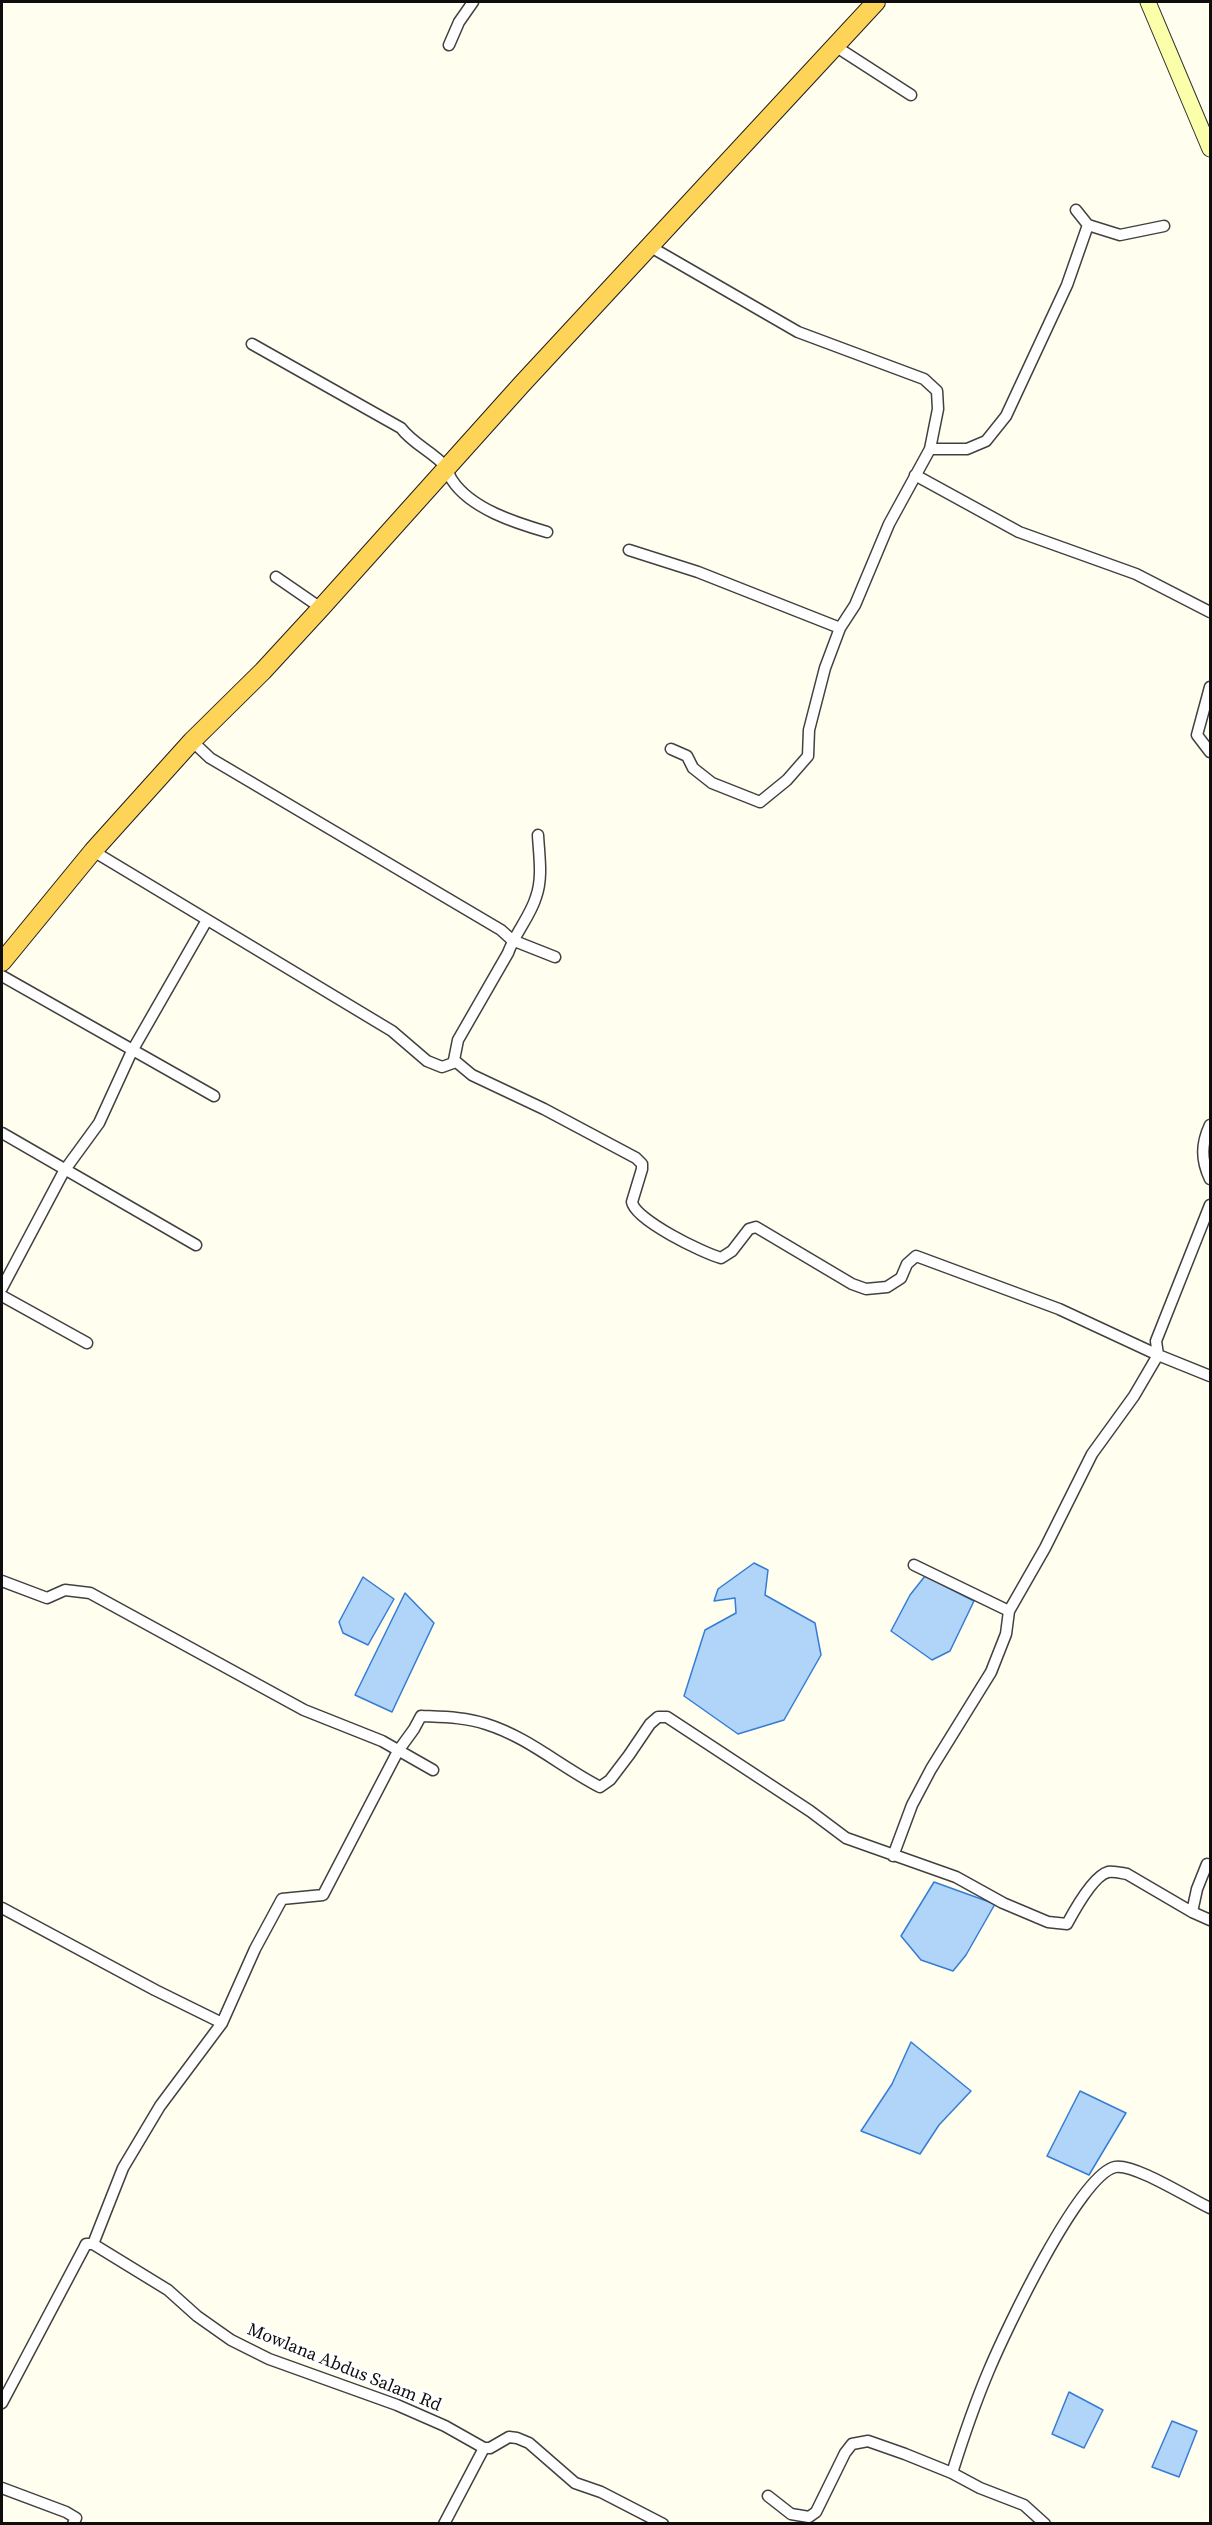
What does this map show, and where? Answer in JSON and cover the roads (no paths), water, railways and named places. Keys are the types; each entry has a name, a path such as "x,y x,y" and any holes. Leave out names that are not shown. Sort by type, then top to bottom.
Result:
{"highway":[{"path":"2,962 93,851 192,741 321,608 649,246 876,2"}],"main road":[{"path":"1148,2 1210,149"}],"street":[{"path":"449,45 459,22 473,2"},
{"path":"835,46 911,95"},
{"path":"1076,210 1088,225 1120,235 1164,226"},
{"path":"930,449 967,449 986,441 1006,416 1067,285 1088,225"},
{"path":"649,246 798,332 924,379 937,391 938,409 930,449 889,524 855,605 840,628 825,668 809,730 808,756 787,780 760,802 712,783 693,768 687,756 671,749"},
{"path":"252,344 401,428 446,468 452,480 461,489 486,509 515,522 547,532"},
{"path":"915,475 1018,532 1136,574 1210,612"},
{"path":"629,550 698,572 840,628"},
{"path":"276,577 321,608"},
{"path":"1210,687 1197,735 1210,752"},
{"path":"192,741 210,758 501,930 512,940 555,957"},
{"path":"538,835 540,869 536,898 512,940 508,953 458,1040 454,1056 456,1062 472,1075 544,1109 636,1158 642,1164 642,1169 632,1202 633,1208 668,1232 710,1255 721,1258 726,1256 749,1229 756,1227 852,1284 866,1289 887,1287 902,1278 907,1264 916,1256 1059,1309 1158,1355 1210,1376"},
{"path":"93,851 392,1031 427,1060 442,1067 456,1062"},
{"path":"2,1288 64,1171 99,1123 132,1051 207,920"},
{"path":"2,976 214,1096"},
{"path":"1210,1125 1202,1142 1203,1157 1210,1179"},
{"path":"2,1133 64,1171 196,1245"},
{"path":"893,1856 912,1805 931,1769 991,1672 1006,1634 1009,1611 1045,1548 1092,1454 1134,1396 1158,1355 1156,1341 1210,1205"},
{"path":"2,1296 87,1343"},
{"path":"914,1565 1009,1611"},
{"path":"2,1581 47,1598 65,1590 90,1593 304,1710 382,1741 433,1770"},
{"path":"2,2403 86,2244 93,2244 123,2168 160,2106 222,2023 255,1949 282,1899 323,1895 398,1751 421,1716 485,1723 510,1733 600,1787 610,1780 650,1724 658,1718 667,1717 810,1811 846,1838 956,1877 1003,1903 1048,1922 1066,1924 1095,1882 1103,1874 1109,1872 1127,1874 1210,1920"},
{"path":"1192,1912 1197,1889 1207,1864"},
{"path":"2,1908 222,2023"},
{"path":"952,2473 990,2368 1034,2278 1074,2207 1101,2174 1113,2167 1123,2167 1145,2174 1210,2208"},
{"name":"Mowlana Abdus Salam Rd","path":"93,2244 168,2290 197,2316 231,2340 269,2359 397,2405 445,2426 484,2448"},
{"path":"444,2523 484,2448 490,2448 509,2437 529,2443 575,2483 601,2492 663,2523"},
{"path":"768,2496 790,2514 809,2517 816,2512 845,2453 852,2444 868,2441 952,2473 980,2488 1024,2505 1045,2523"},
{"path":"2,2488 66,2512 76,2518 73,2523"}],"water":[{"path":"754,1563 768,1570 765,1595 815,1623 821,1655 784,1720 738,1734 684,1696 705,1630 736,1613 735,1598 714,1601 718,1589"},
{"path":"925,1576 974,1601 950,1651 932,1660 891,1631 910,1595"},
{"path":"363,1577 394,1599 368,1645 343,1633 339,1622"},
{"path":"405,1593 434,1623 392,1712 355,1695"},
{"path":"934,1882 995,1904 966,1955 953,1971 921,1960 901,1936"},
{"path":"911,2042 971,2091 939,2125 920,2154 861,2131 892,2084"},
{"path":"1080,2091 1126,2113 1089,2175 1047,2156"},
{"path":"1069,2392 1103,2410 1084,2448 1052,2434"},
{"path":"1172,2421 1197,2431 1179,2477 1152,2467"}]}
